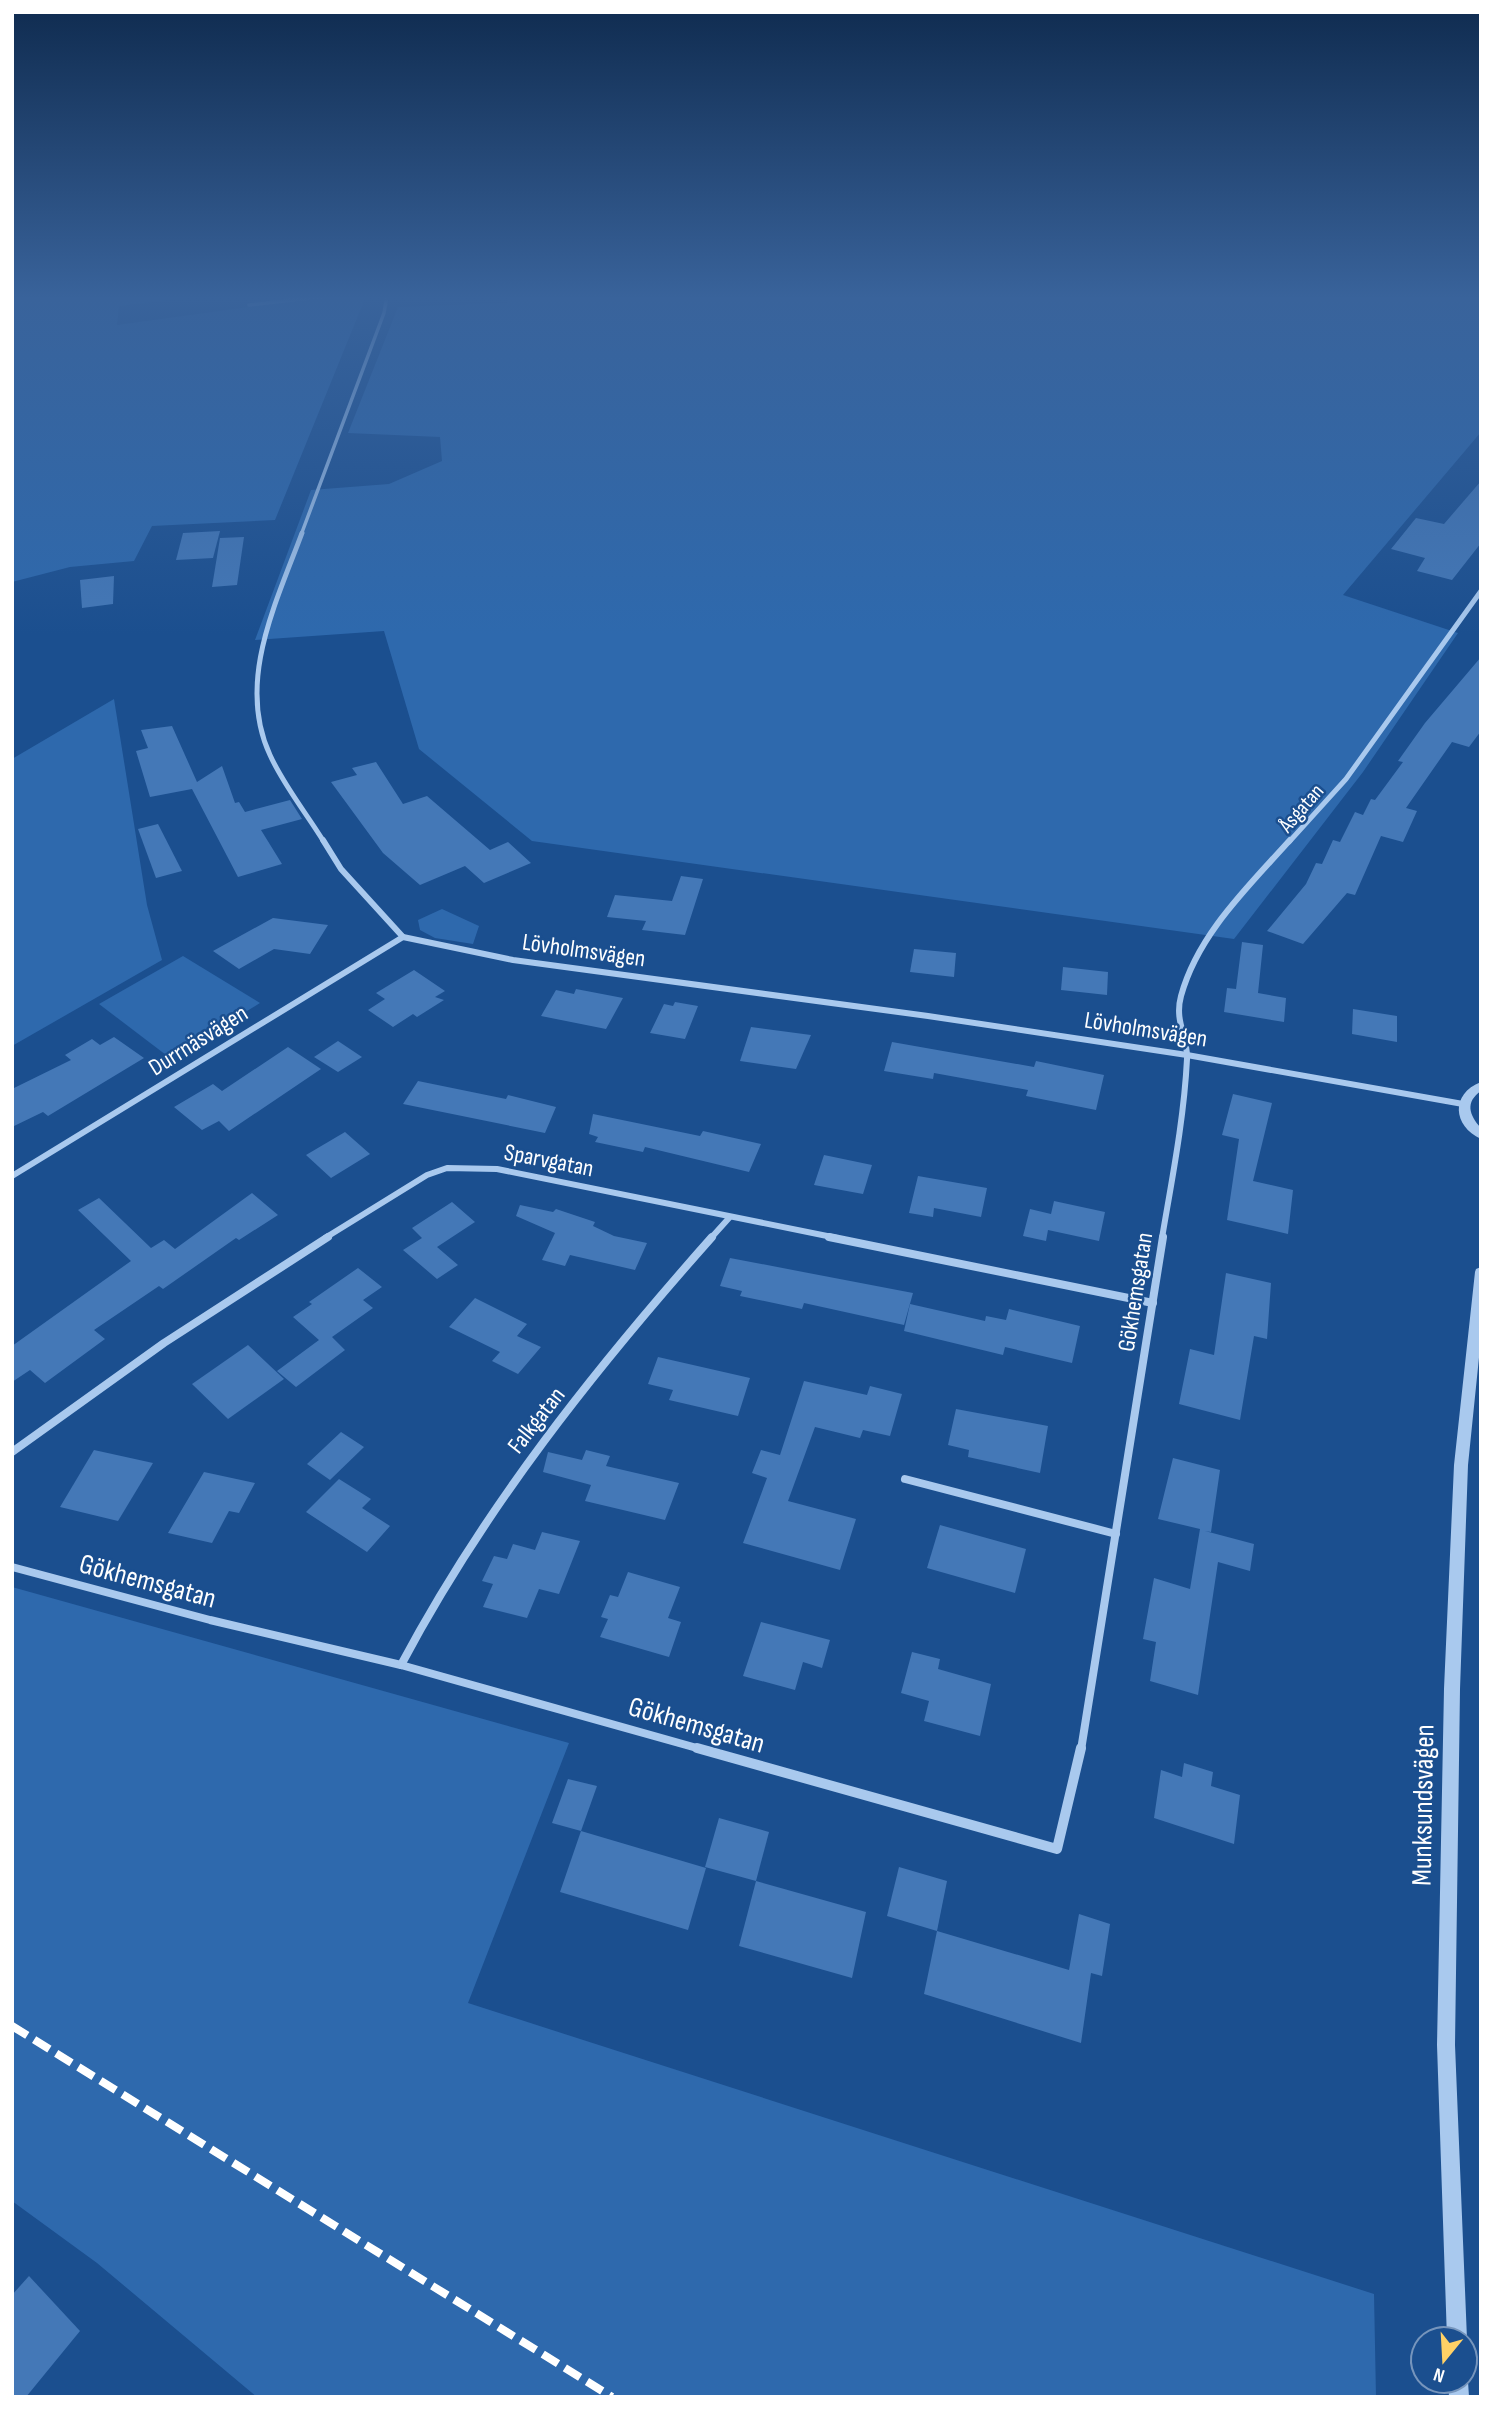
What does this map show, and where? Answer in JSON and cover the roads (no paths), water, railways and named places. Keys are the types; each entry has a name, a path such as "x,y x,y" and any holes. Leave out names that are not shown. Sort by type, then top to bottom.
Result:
{"street":[{"path":"348,408 272,614 258,664 257,712 270,755 328,849 341,869 403,937"},
{"name":"Åsgatan","path":"1186,1055 1178,1024 1184,988 1201,948 1236,900 1346,779 1481,591"},
{"name":"Lövholmsvägen","path":"403,937 513,960 797,997 1186,1055 1463,1104"},
{"name":"Durrnäsvägen","path":"12,1176 403,937"},
{"name":"Gökhemsgatan","path":"12,1567 210,1620 401,1665 1057,1849 1079,1760 1116,1534 1181,1119 1186,1055"},
{"path":"1481,1086 1468,1093 1463,1104 1464,1117 1481,1135"},
{"name":"Sparvgatan","path":"12,1452 59,1416 289,1261 427,1175 447,1168 497,1169 1153,1303"},
{"name":"Falkgatan","path":"401,1665 429,1606 519,1473 642,1316 729,1217"},
{"name":"Munksundsvägen","path":"1456,2325 1446,2045 1452,1703 1461,1465 1481,1272"},
{"path":"905,1479 1116,1534"}],"railway":[{"path":"12,2026 612,2397"}]}
